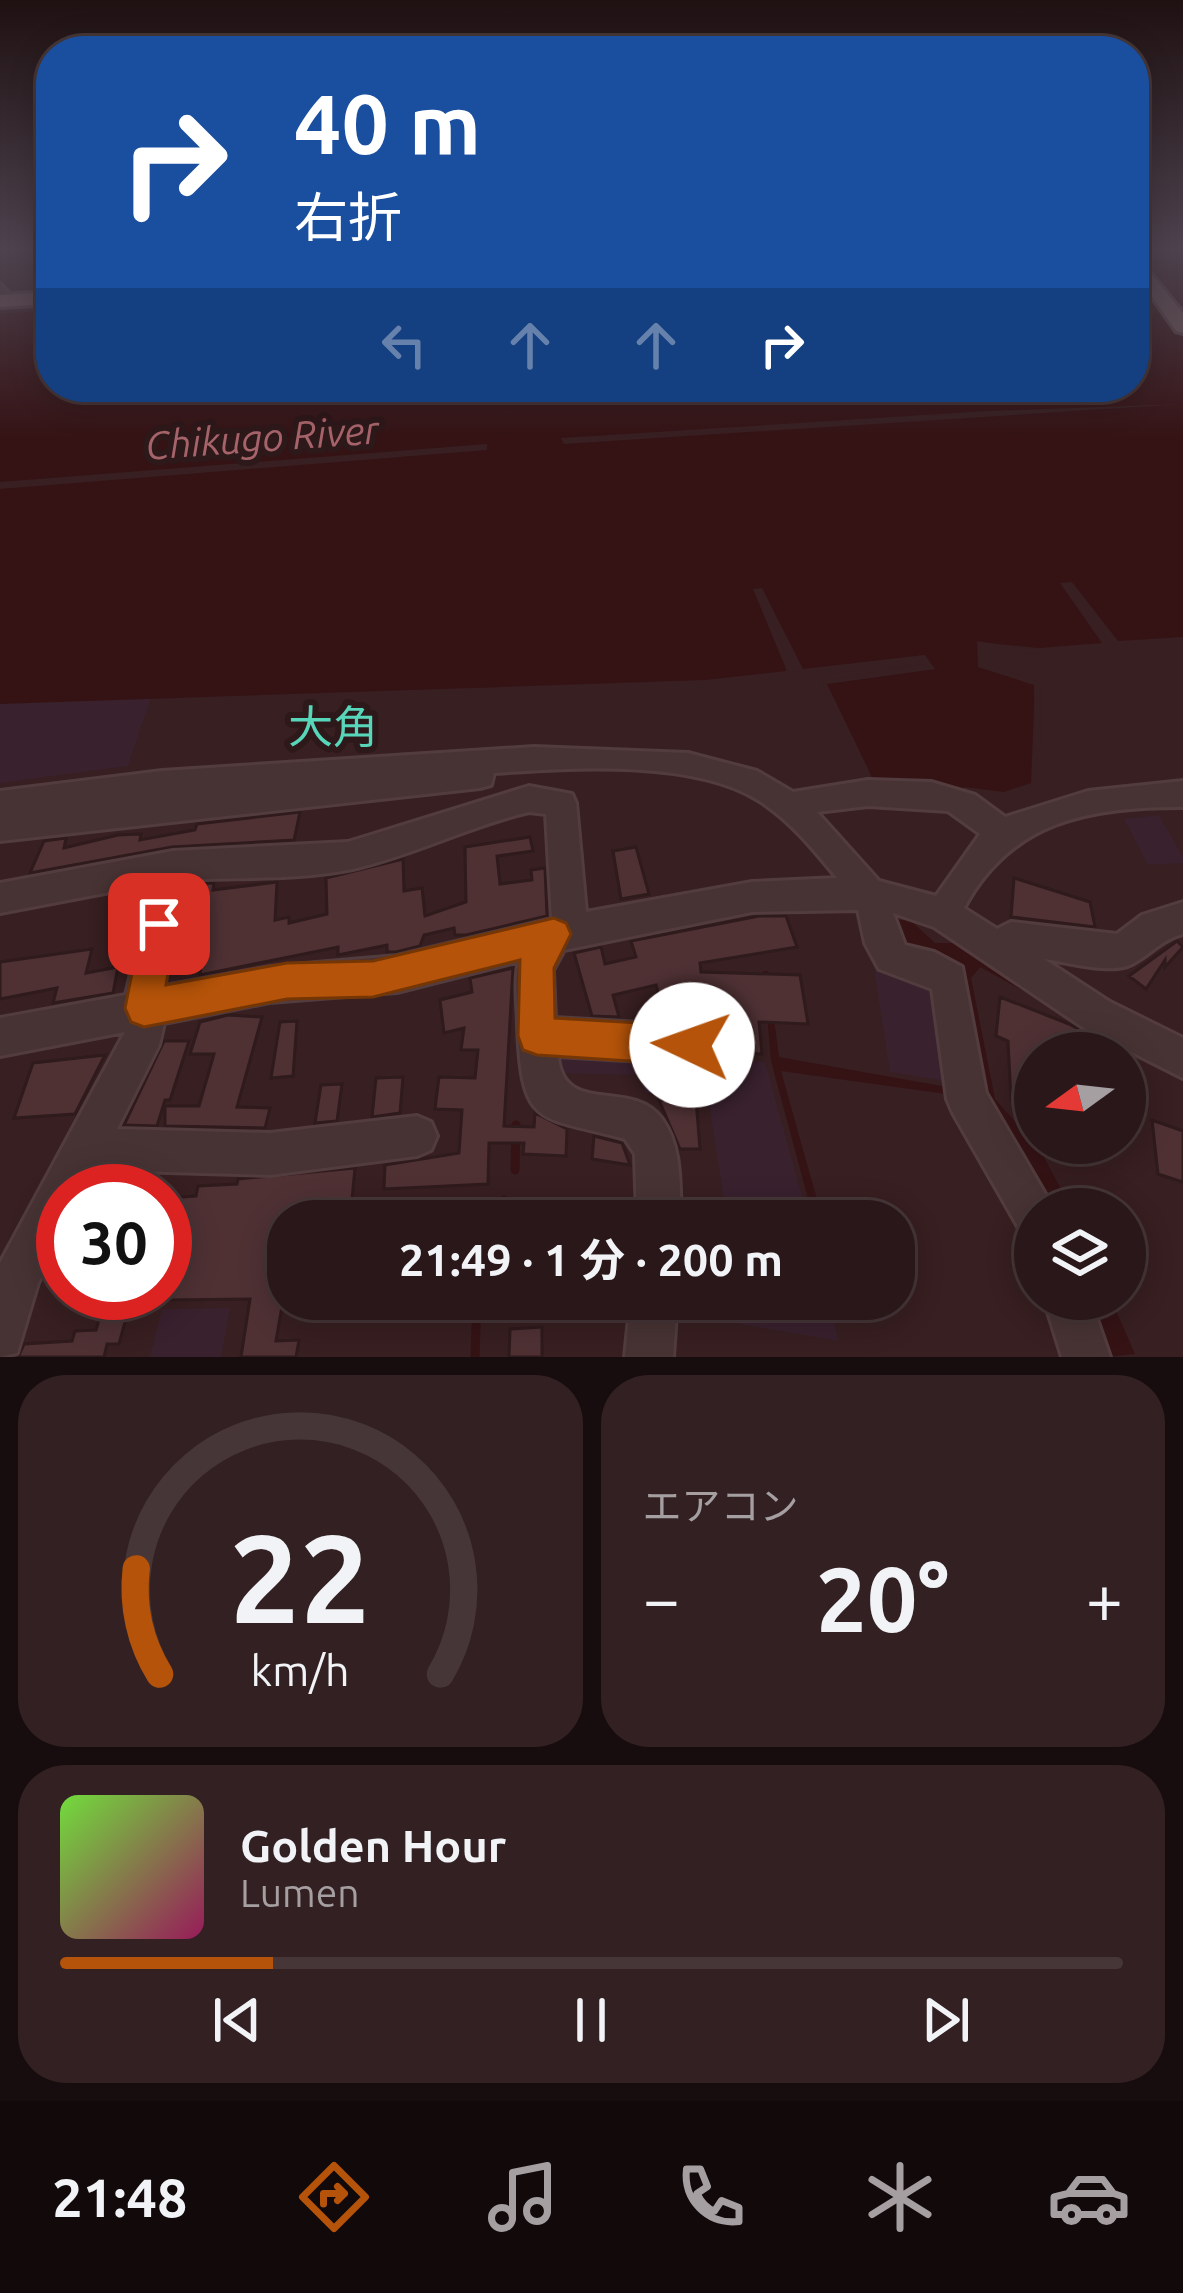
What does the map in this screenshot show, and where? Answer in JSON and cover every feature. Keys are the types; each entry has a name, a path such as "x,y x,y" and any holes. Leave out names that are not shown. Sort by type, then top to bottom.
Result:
{"street":[{"path":"0,804 162,783 534,759 588,758 732,775 766,789 789,806 870,894 888,953 897,961 936,967 949,980 967,1099 1019,1188"},
{"path":"0,828 227,801 423,786 508,772 534,759"},
{"path":"417,838 423,786"},
{"path":"944,914 954,892 1001,835 1023,824 1112,801 1152,793 1183,794"},
{"path":"789,806 810,798 941,796 962,803 1001,835"},
{"path":"0,898 173,866 348,856 417,838 489,808 529,799 561,803 562,932 536,966 541,1084 549,1098 569,1109 635,1120 648,1133 656,1200"},
{"path":"0,1336 16,1277 146,1032 144,1008 173,866"},
{"path":"0,1037 287,981 373,979 562,932 757,898 870,894 919,901 944,914 1097,1015 1183,1059"},
{"path":"1002,952 1011,939 1030,938 1122,951 1154,926 1183,918"},
{"path":"537,1036 692,1045 694,1016"},
{"path":"81,1149 270,1154 417,1136"},
{"path":"649,1357 652,1320"},
{"path":"1073,1320 1086,1357"}],"shaded area":[{"path":"152,695 128,766 0,783 0,704"},
{"path":"1159,815 1183,863 1148,865 1124,819"},
{"path":"874,970 935,980 953,1082 890,1072"},
{"path":"544,1048 765,1062 803,1200 724,1200 708,1097 645,1093 643,1075 548,1073"},
{"path":"230,1308 221,1357 150,1357 159,1320 192,1320 192,1309"},
{"path":"717,1320 834,1320 838,1341"}],"water":[{"name":"Chikugo River","path":"36,311 36,402 1149,402 1149,311 1183,311 1183,637 1047,649 978,642 979,667 1035,685 1031,783 1004,792 964,787 946,811 888,810 826,684 934,669 924,655 803,670 786,664 786,671 705,680 0,704 0,314"},
{"path":"890,919 911,921 935,943 956,943 983,964 971,978 995,1099 1014,1121 1014,1156 988,1114 956,979 904,952"},
{"path":"763,971 768,971 779,1057 953,1088 953,1095 781,1071 817,1200 808,1200 771,1061"},
{"path":"1019,1164 1048,1164 1061,1188 1034,1188"},
{"path":"1089,1320 1120,1320 1135,1354 1107,1357"}],"pier":[{"path":"1183,404 564,444 561,438 988,411"},
{"path":"487,444 487,450 0,489 0,482"},
{"path":"1072,582 1118,641 1183,637 1183,643 1047,655 984,648 984,663 1040,682 1041,750 1035,751 1034,685 978,667 977,641 1028,649 1102,643 1060,583"},
{"path":"762,588 803,669 925,655 935,669 827,684 870,773 863,773 821,681 924,664 803,676 795,669 789,676 753,589"}],"building":[{"path":"300,812 294,840 172,847 30,873 44,841 66,838 64,848 118,835 141,834 140,840 195,830 197,824"},
{"path":"530,837 533,851 497,856 500,884 532,880 531,870 545,868 547,916 466,935 455,935 454,928 424,935 420,946 396,952 387,952 387,945 338,955 338,947 200,975 203,944 176,949 190,884 214,883 213,890 277,882 275,920 289,917 289,923 327,914 326,878 403,859 404,891 422,888 425,916 466,902 465,847"},
{"path":"636,847 649,894 621,899 613,851"},
{"path":"1014,878 1090,902 1095,927 1011,917"},
{"path":"759,916 786,916 797,947 700,963 701,972 800,975 808,1024 759,1022 762,1054 712,1052 717,1014 711,1001 696,993 663,1012 656,985 613,995 619,1017 592,1016 574,953 601,947 605,964 636,957 631,941"},
{"path":"1177,941 1183,947 1165,967 1165,960 1146,989 1129,976"},
{"path":"92,949 86,973 118,967 113,993 53,1003 57,988 0,999 0,962"},
{"path":"513,968 504,1126 534,1127 535,1113 567,1129 566,1156 523,1154 524,1143 489,1143 488,1184 384,1189 385,1165 459,1153 462,1110 435,1109 439,1077 475,1078 478,1050 461,1050 464,1028 444,1033 440,1000 472,992 470,978"},
{"path":"1000,997 1084,1032 1014,1032 1014,1101 1008,1041 996,1036"},
{"path":"228,1015 262,1017 237,1107 270,1108 265,1128 165,1126 165,1106 199,1106 214,1054 190,1054 200,1022"},
{"path":"297,1021 293,1076 271,1078 280,1022"},
{"path":"164,1041 189,1041 170,1100 165,1100 157,1126 124,1125"},
{"path":"105,1055 75,1114 14,1118 33,1063"},
{"path":"403,1077 400,1113 372,1117 376,1078"},
{"path":"342,1084 337,1121 315,1123 321,1085"},
{"path":"659,1100 696,1100 700,1149 680,1149"},
{"path":"1152,1120 1183,1131 1183,1182 1158,1174"},
{"path":"594,1136 622,1143 630,1165 592,1159"},
{"path":"355,1168 352,1200 267,1200 267,1320 280,1320 276,1341 299,1340 296,1357 241,1357 250,1299 192,1300 192,1196 198,1186 237,1184 238,1179"},
{"path":"99,1320 126,1320 119,1344 107,1344 104,1357 18,1357 24,1344 72,1341 75,1331 96,1330"},
{"path":"542,1327 542,1357 509,1357 510,1329"}],"waterway":[{"path":"983,964 1021,985"},
{"path":"515,1170 516,1125"},
{"path":"475,1357 476,1320"}],"district":[{"name":"大角","path":"333,726"}],"route":[{"path":"159,924 144,1008 287,981 373,979 554,934 536,966 537,1036 692,1045"}]}
